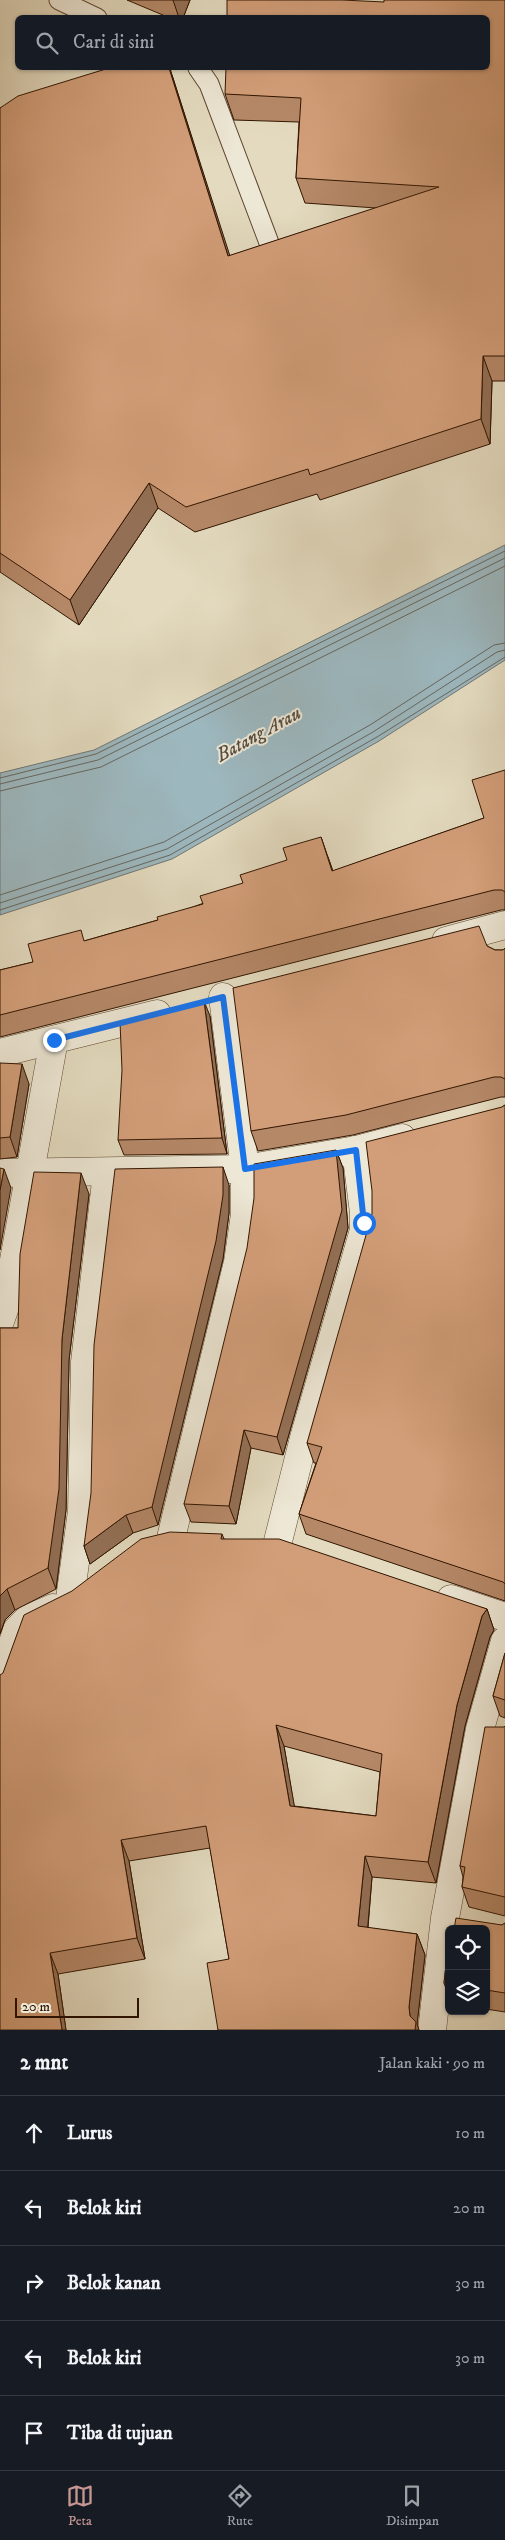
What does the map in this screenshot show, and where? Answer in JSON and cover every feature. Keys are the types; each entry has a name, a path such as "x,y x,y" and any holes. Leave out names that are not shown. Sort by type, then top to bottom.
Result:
{"street":[{"path":"421,947 501,927 505,955"},
{"path":"0,1054 252,990"},
{"path":"145,1544 184,1539 244,1223 245,1169 223,997"},
{"path":"0,1321 6,1304 54,1040"},
{"path":"0,1173 107,1173 245,1169 356,1150 430,1131"},
{"path":"278,1542 304,1438 364,1230 364,1213 356,1150"},
{"path":"70,1600 82,1511 84,1362 107,1173"},
{"path":"251,1541 278,1542 306,1551"},
{"path":"0,1683 17,1630 22,1624 70,1600 101,1576"},
{"path":"429,1592 505,1616"},
{"path":"432,2030 458,1920 493,1731 505,1641"}],"lane":[{"path":"59,0 91,15"},
{"path":"199,70 209,84 274,256"}],"water":[{"name":"Batang Arau","path":"505,545 505,660 379,741 172,859 0,915 0,773 94,750"}],"building":[{"path":"227,0 384,2 384,0 505,0 505,356 483,356 481,419 310,475 308,469 186,507 149,483 70,600 0,553 0,108 18,96 102,70 170,70 228,256 439,187 296,178 301,98 225,94 226,70 490,70 490,15 227,15"},
{"path":"505,770 505,892 494,890 0,1015 0,970 33,962 28,944 81,930 84,941 158,920 157,917 203,904 200,896 243,883 240,875 287,860 283,848 321,837 332,871 484,818 472,780"},
{"path":"479,926 487,946 495,950 503,950 505,948 505,1079 494,1077 346,1115 251,1131 233,988"},
{"path":"204,1001 222,1138 118,1140 122,1070 120,1022"},
{"path":"0,1063 22,1064 10,1137 0,1138"},
{"path":"505,1105 505,1584 299,1514 322,1447 307,1443 372,1214 372,1191 366,1142"},
{"path":"336,1150 342,1210 277,1437 244,1430 229,1506 184,1504 247,1248 254,1198 254,1164"},
{"path":"223,1167 223,1195 216,1241 152,1507 126,1515 84,1546 91,1493 94,1345 115,1169"},
{"path":"0,1168 4,1169 0,1190"},
{"path":"34,1172 81,1173 62,1339 59,1489 48,1568 7,1589 0,1596 0,1328 18,1328 20,1254"},
{"path":"170,1532 222,1534 221,1539 279,1539 487,1609 482,1616 457,1705 428,1862 365,1856 358,1926 417,1934 409,2007 410,2016 416,2022 415,2030 218,2030 207,1963 229,1959 206,1826 121,1840 137,1938 50,1953 62,2030 0,2030 0,1675 3,1673 24,1615 72,1591 141,1539","holes":["276,1725 382,1754 376,1816 290,1806"]},
{"path":"505,1653 505,1700 493,1696"},
{"path":"505,1726 505,1897 462,1887 465,1867 460,1866 485,1727"},
{"path":"456,1918 502,1925 505,1923 505,1993 490,1991 490,1925 455,1925"}],"route":[{"path":"54,1040 223,997 245,1169 356,1150 364,1223"}]}
